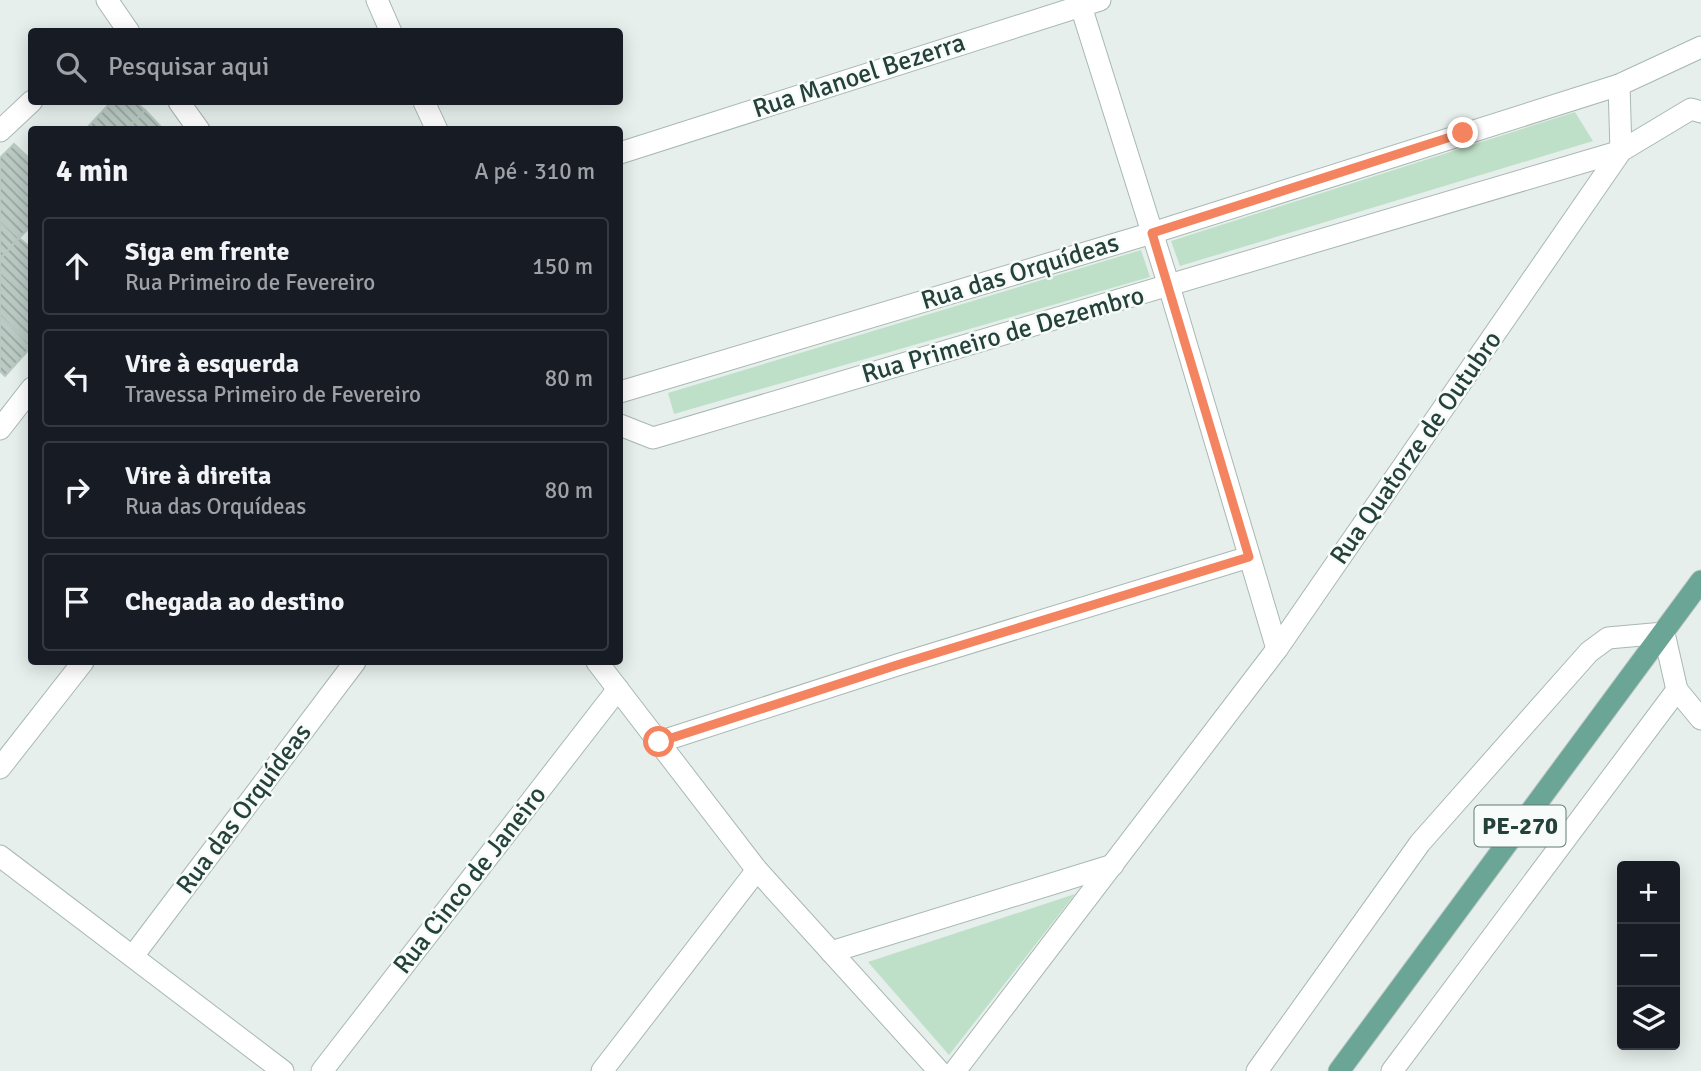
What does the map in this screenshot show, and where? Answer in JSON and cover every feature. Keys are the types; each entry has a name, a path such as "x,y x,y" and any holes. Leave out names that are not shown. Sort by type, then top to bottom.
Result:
{"main road":[{"name":"PE-270","path":"1339,1071 1701,581"}],"street":[{"path":"107,0 118,27"},
{"path":"377,0 389,28"},
{"path":"1086,2 1152,233 1278,649"},
{"name":"Rua Manoel Bezerra","path":"623,152 1086,2"},
{"path":"1621,151 1619,85 1701,47"},
{"name":"Rua das Orquídeas","path":"623,391 1152,233 1619,85"},
{"path":"0,131 28,105"},
{"path":"181,105 196,126"},
{"path":"425,105 435,126"},
{"name":"Rua Primeiro de Dezembro","path":"623,426 653,438 1621,151 1691,109 1701,112"},
{"name":"Rua Quatorze de Outubro","path":"955,1071 1278,649 1621,151"},
{"path":"0,429 28,393"},
{"path":"659,742 897,665 1249,557"},
{"path":"1257,1071 1420,843 1589,652 1608,638 1664,633 1677,690 1701,719"},
{"path":"2,759 80,665"},
{"name":"Rua das Orquídeas","path":"133,956 353,665"},
{"path":"599,665 757,870 939,1071"},
{"name":"Rua Cinco de Janeiro","path":"321,1071 618,689"},
{"path":"1392,1071 1677,690"},
{"path":"0,856 283,1071"},
{"path":"831,952 1113,865"},
{"path":"602,1071 757,870"}],"green space":[{"path":"1575,112 1593,141 1180,266 1171,241"},
{"path":"1141,250 1150,277 674,414 668,393"},
{"path":"1075,894 949,1055 868,962"}],"building":[{"path":"108,105 139,105 145,110 130,126 89,126"},
{"path":"145,110 160,126 130,126"},
{"path":"14,144 28,157 28,201 0,175 0,158"},
{"path":"0,175 28,201 28,229 19,238 0,220"},
{"path":"0,220 19,238 0,259"},
{"path":"19,238 28,246 28,296 0,272 0,259"},
{"path":"0,272 28,296 28,342 0,316"},
{"path":"0,316 28,342 28,350 5,376 0,371"}],"route":[{"path":"659,742 897,665 1249,557 1152,233 1463,133"}]}
